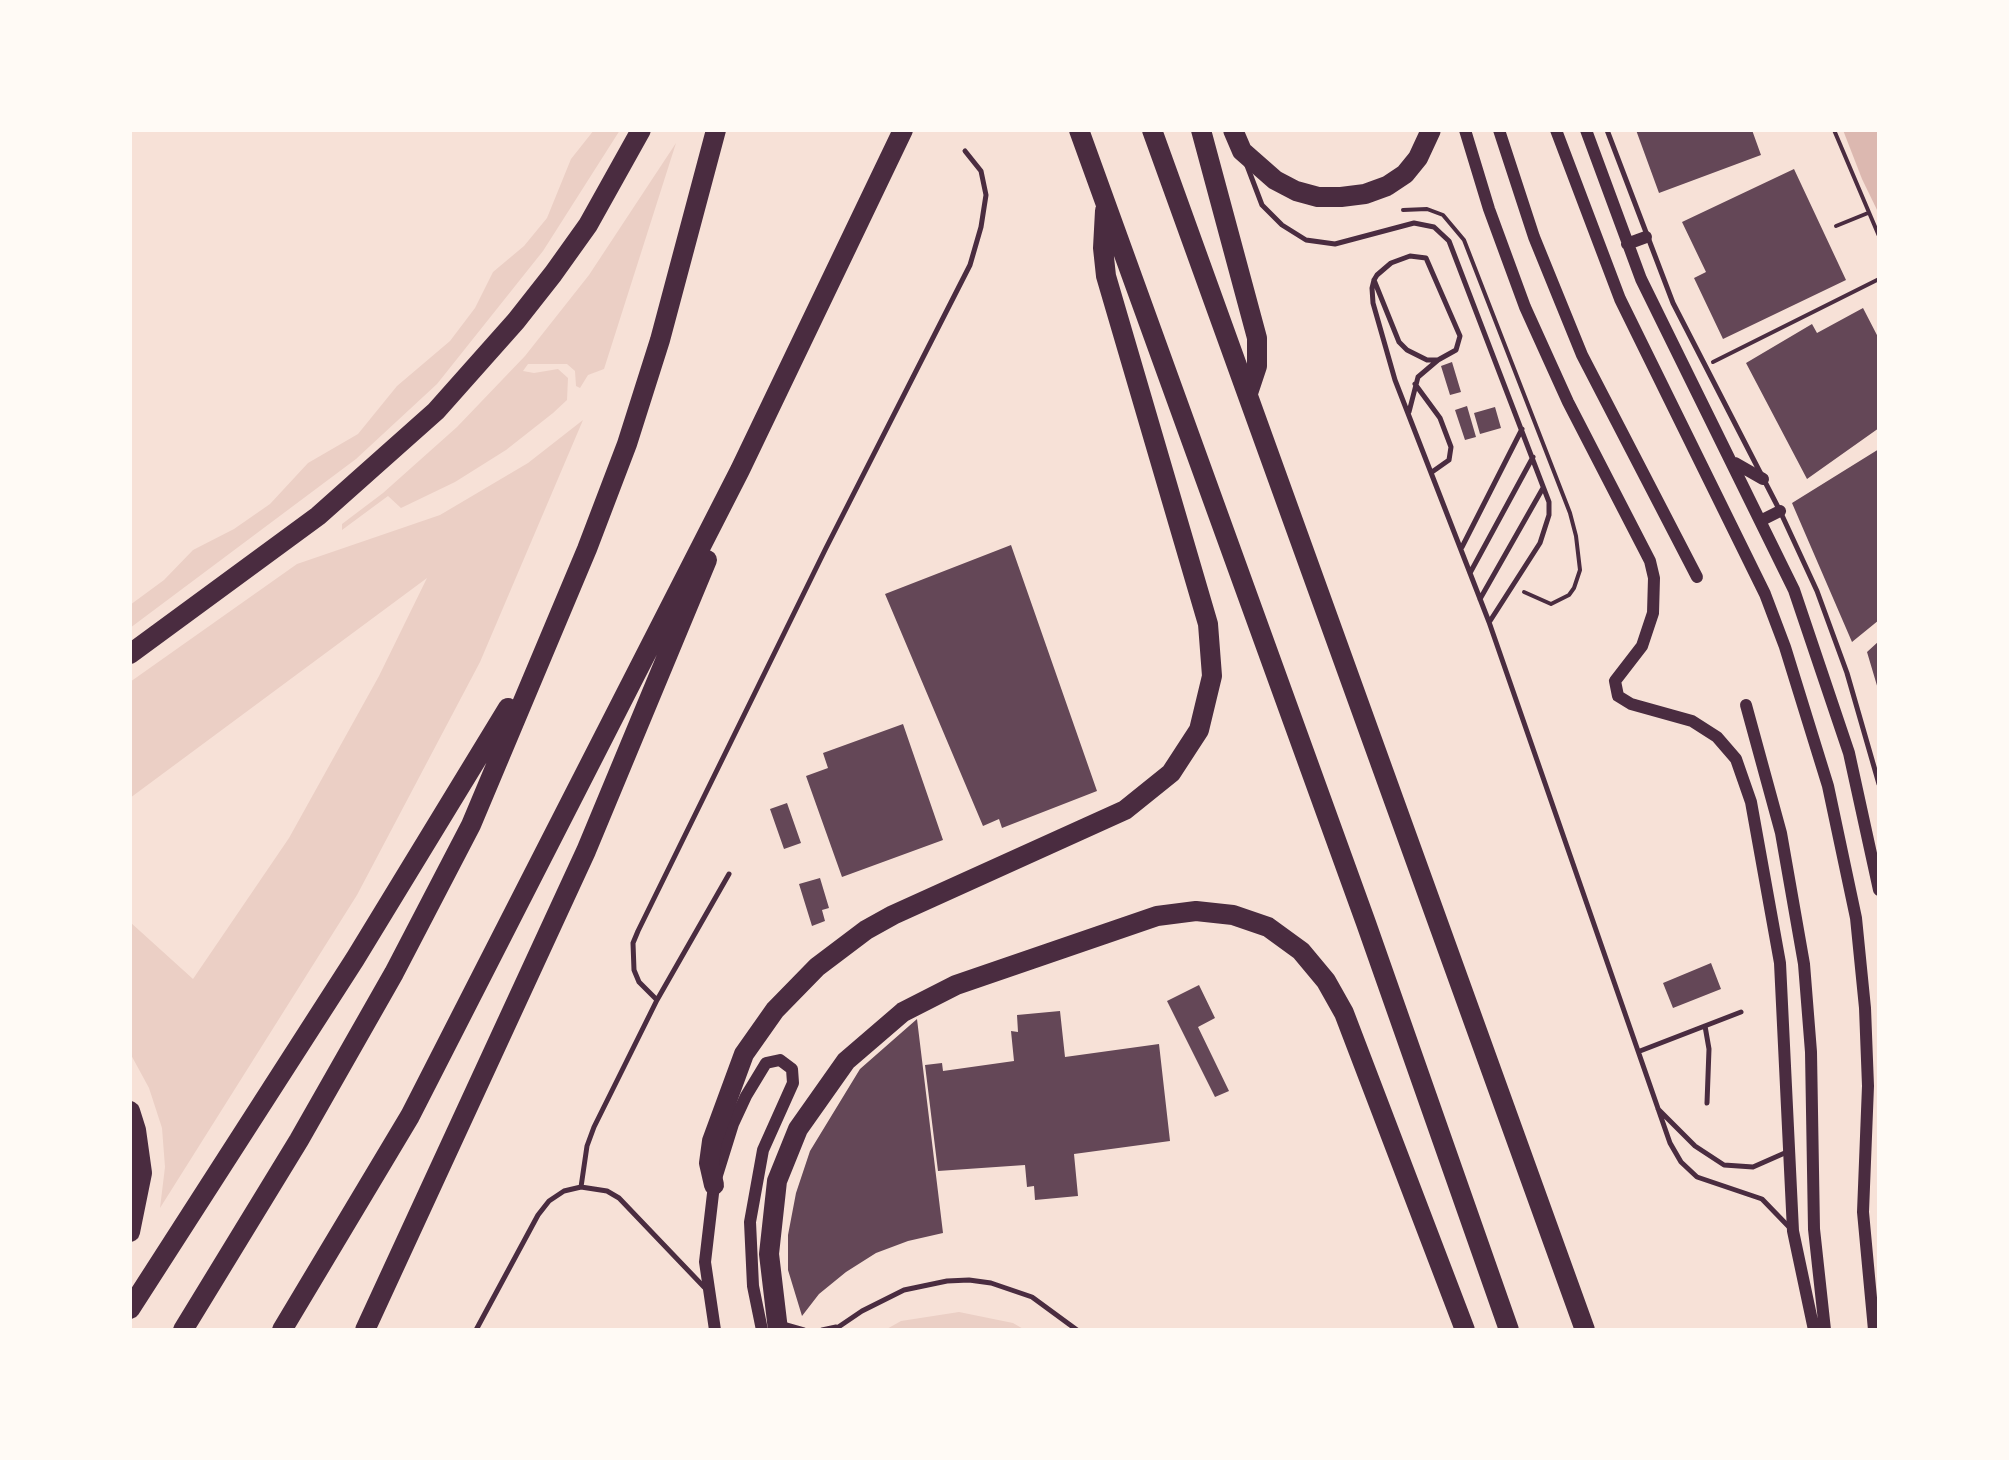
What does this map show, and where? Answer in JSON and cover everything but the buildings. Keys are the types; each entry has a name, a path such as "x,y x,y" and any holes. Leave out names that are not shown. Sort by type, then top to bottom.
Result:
{"highway":[{"path":"130,654 318,516 436,411 553,274 588,225 642,130"},
{"path":"183,1330 299,1140 436,897 471,825 627,444 660,340 716,130"},
{"path":"282,1330 410,1116 740,470 904,130"},
{"path":"1080,130 1509,1330"},
{"path":"1152,130 1585,1330"},
{"path":"1201,130 1257,338 1258,366 1248,393"},
{"path":"1234,130 1242,151 1274,180 1296,191 1342,198 1388,186 1405,174 1418,158 1431,130"},
{"path":"714,1185 709,1163 712,1141 744,1054 775,1010 817,967 893,915 1125,810 1171,773 1199,730 1212,676 1208,624 1106,276 1102,234 1106,204"},
{"path":"364,1330 627,757 740,470"},
{"path":"130,1308 345,974 544,651"},
{"path":"772,1327 769,1254 777,1181 812,1105 866,1042 903,1012 956,985 1158,916 1196,911 1233,914 1268,927 1301,952 1326,982 1350,1028 1465,1330"},
{"path":"130,1111 142,1173 130,1232"}],"street":[{"path":"1465,130 1489,210 1532,324 1650,560 1654,613 1642,646 1616,681 1618,696 1623,702 1706,728 1727,748 1742,772 1758,831 1775,925 1786,1030 1793,1232 1814,1330"},
{"path":"1499,130 1564,314 1608,410 1696,577"},
{"path":"1556,130 1620,299 1765,594 1816,742 1856,918 1868,1047 1864,1228 1874,1330"},
{"path":"1586,130 1627,244 1668,337 1794,590 1833,698 1863,809 1879,890"},
{"path":"1627,244 1646,237"},
{"path":"1733,462 1763,479"},
{"path":"1762,520 1780,511"},
{"path":"1746,705 1781,833 1804,964 1811,1052 1814,1229 1825,1330"},
{"path":"714,1330 706,1289 706,1236 714,1185 732,1124 762,1068 773,1060 787,1063 794,1076 764,1150 750,1222 752,1286 772,1327"}],"lane":[{"path":"1607,130 1646,237 1704,366 1780,511 1833,632 1879,784"},
{"path":"658,1000 639,982 634,970 632,956 638,931 808,583 970,265 986,195 980,171 965,151"},
{"path":"1242,151 1262,205 1282,225 1306,240 1334,244 1424,223 1442,233 1453,250 1549,502 1546,530 1489,622"},
{"path":"1409,415 1415,384 1423,370 1456,350 1461,341 1430,262 1421,256 1410,256 1386,266 1374,280 1374,314 1409,415 1489,622 1640,1050 1656,1106 1674,1153 1688,1170 1707,1182 1762,1199 1793,1232"},
{"path":"1374,280 1399,342 1416,356 1438,360"},
{"path":"1415,384 1440,418 1451,448 1449,460 1432,472"},
{"path":"1462,548 1522,429"},
{"path":"1470,573 1533,457"},
{"path":"1480,599 1544,486"},
{"path":"581,1187 584,1156 594,1127 728,874"},
{"path":"1640,1050 1741,1012"},
{"path":"1705,1026 1710,1049 1707,1103"},
{"path":"1656,1106 1694,1146 1724,1165 1753,1167 1789,1151"},
{"path":"476,1330 538,1214 564,1191 581,1187 607,1191 619,1198 706,1289"},
{"path":"822,1330 836,1328 904,1290 947,1280 991,1283 1032,1297 1078,1330"},
{"path":"772,1327 804,1330"}],"path":[{"path":"1834,130 1879,236"},
{"path":"1836,226 1868,213"},
{"path":"1704,366 1879,279"}],"shaded area":[{"path":"594,130 620,130 543,251 437,384 356,459 130,628 130,605 164,580 193,550 270,504 308,463 358,434 397,386 450,341 475,308 493,272 524,246 547,218 571,159"},
{"path":"1843,130 1879,130 1879,214 1862,179"},
{"path":"676,143 604,369 588,375 580,388 576,386 575,371 567,364 528,364 523,371 558,369 568,378 567,400 553,413 506,450 455,482 401,508 388,496 342,530 342,524 457,427 525,356 589,275"},
{"path":"583,420 480,662 357,895 160,1208 165,1167 162,1128 149,1088 130,1053 130,922 193,979 289,838 379,676 427,578 130,798 130,682 297,564 440,515 528,463"},
{"path":"959,1312 1013,1323 1025,1330 885,1330 901,1321"}]}
